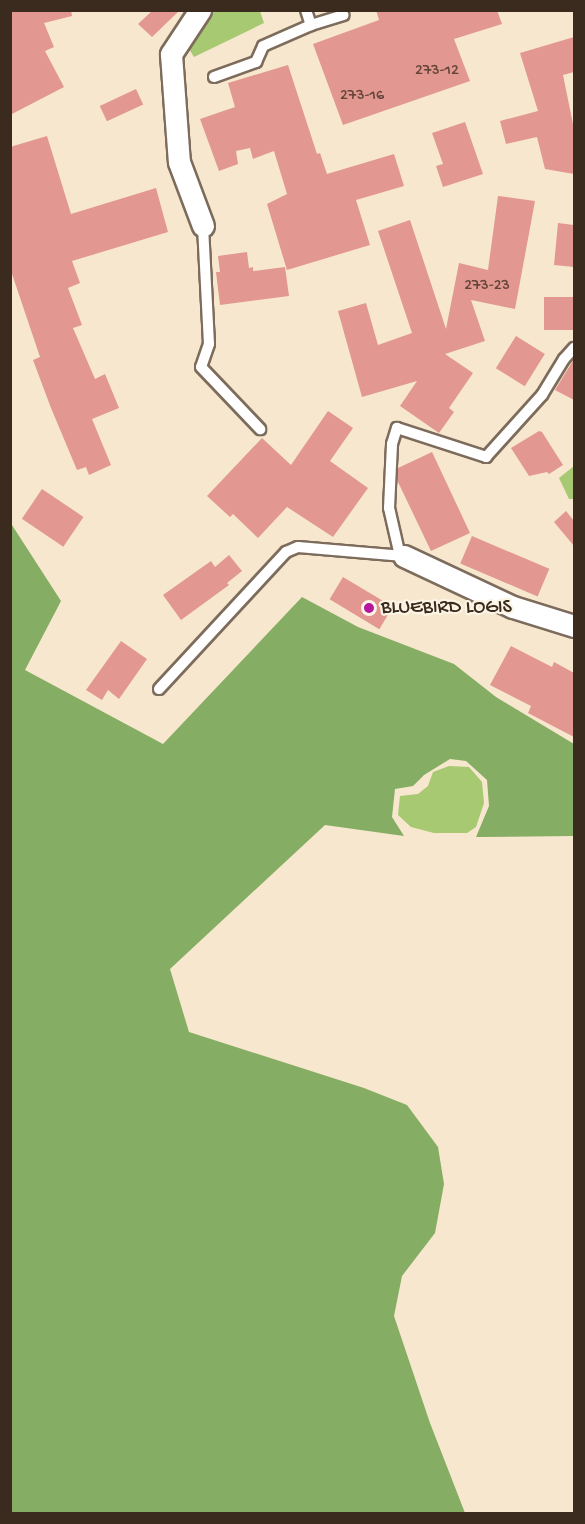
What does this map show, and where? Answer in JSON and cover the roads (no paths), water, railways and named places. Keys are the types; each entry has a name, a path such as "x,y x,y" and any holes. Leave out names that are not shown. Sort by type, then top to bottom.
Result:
{"street":[{"path":"200,10 171,54 179,162 203,226"},
{"path":"402,556 513,607 574,626"}],"lane":[{"path":"306,10 310,25"},
{"path":"214,77 256,62 263,46 310,25 343,15"},
{"path":"203,226 209,344 201,367 260,429"},
{"path":"159,689 286,552 298,547 402,556 388,508 392,444 397,428 486,457 542,395 564,359 574,348"}],"place":[{"name":"BLUEBIRD LOGIS","path":"369,608"}]}
